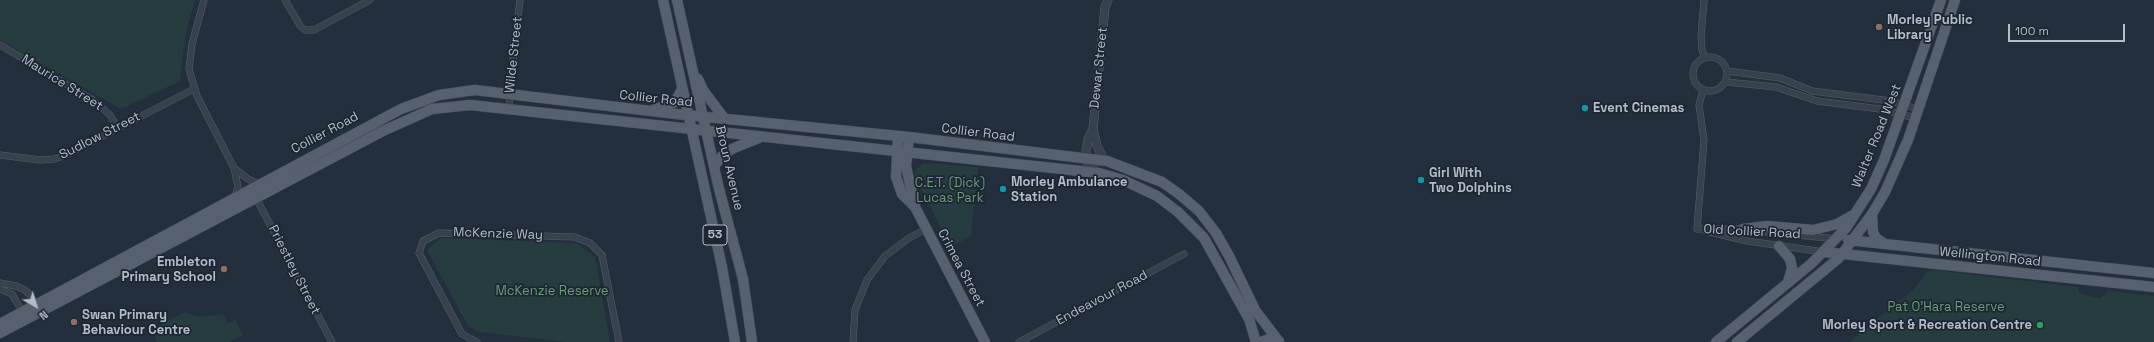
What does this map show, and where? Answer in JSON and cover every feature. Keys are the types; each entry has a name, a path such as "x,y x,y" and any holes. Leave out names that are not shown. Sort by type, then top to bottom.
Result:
{"main road":[{"name":"53","path":"663,0 722,267 735,342"},
{"name":"Broun Avenue","path":"677,0 715,164 719,189 743,279 752,342"},
{"name":"Walter Road West","path":"1716,342 1788,284 1824,252 1837,239 1856,213 1877,176 1903,110 1941,0"},
{"name":"Walter Road West","path":"1737,342 1827,269 1844,252 1872,214 1896,169 1954,0"},
{"path":"691,62 703,90 724,118"},
{"path":"651,111 675,102 682,89"},
{"name":"Collier Road","path":"38,309 235,197 374,122 422,100 439,95 475,90 689,116 724,118 909,137 955,144 1104,160 1138,171 1162,182 1199,211 1216,233 1229,256 1255,310 1278,341"},
{"name":"Collier Road","path":"0,333 38,309 256,198 383,131 432,109 470,105 1099,173 1123,180 1157,196 1204,238 1254,331 1256,342"},
{"path":"715,164 724,154 734,148 765,136"},
{"name":"Crimea Street","path":"898,136 896,152 896,177 902,194 915,207"},
{"name":"Crimea Street","path":"909,137 907,176 915,207 985,342"},
{"path":"1743,229 1767,226 1813,230 1837,224 1856,213"},
{"path":"1872,214 1873,232 1876,238 1886,245"},
{"name":"Wellington Road","path":"1837,239 2154,274"},
{"path":"1779,246 1790,259 1792,276 1788,284"},
{"name":"Wellington Road","path":"1824,252 1844,252 1864,256 2154,287"},
{"name":"Collier Road","path":"0,324 25,316"},
{"path":"1261,342 1268,338 1278,341"}],"street":[{"path":"204,0 190,58 189,69 194,89 234,168 238,185 235,197"},
{"path":"285,0 301,27 305,30 314,30 370,0"},
{"name":"Wilde Street","path":"510,109 509,95 520,0"},
{"path":"1704,0 1701,37 1702,50 1705,58"},
{"name":"Dewar Street","path":"1104,160 1097,146 1093,129 1106,2"},
{"name":"Maurice Street","path":"0,45 93,100 110,115 118,128"},
{"path":"1705,58 1717,58 1722,61 1727,71 1726,82 1718,90 1703,90 1694,80 1693,71 1697,63 1705,58"},
{"path":"1727,71 1780,78 1812,91 1891,101 1903,110 1916,114"},
{"path":"1726,82 1776,87 1817,101 1903,110 1916,114"},
{"name":"Sudlow Street","path":"0,155 40,160 54,159 66,155 194,89"},
{"path":"1697,229 1704,140 1699,105 1703,90"},
{"name":"Dewar Street","path":"1085,157 1088,139 1093,129"},
{"path":"1085,157 1088,164 1099,173"},
{"path":"234,168 246,178 259,184"},
{"name":"Priestley Street","path":"256,198 332,342"},
{"path":"853,342 855,310 867,280 885,256 909,238 926,229"},
{"name":"Old Collier Road","path":"1697,229 1743,229 1837,239"},
{"name":"Old Collier Road","path":"1697,229 1747,241 1824,252"},
{"name":"McKenzie Way","path":"477,342 462,334 419,253 423,240 439,233 575,237 590,243 602,255 619,342"},
{"name":"Endeavour Road","path":"1018,342 1184,254"},
{"path":"0,283 16,286 25,290 38,309"},
{"path":"0,289 12,294 25,316"}],"green space":[{"path":"0,0 195,0 186,33 180,81 121,109 0,40"},
{"name":"C.E.T. (Dick) Lucas Park","path":"924,163 978,167 971,236 951,247 915,177 915,170"},
{"name":"McKenzie Reserve","path":"441,238 576,243 595,257 610,342 565,342 479,332 468,326 427,250"},
{"name":"Pat O'Hara Reserve","path":"1934,270 2078,287 2080,294 2100,298 2109,291 2154,296 2154,342 1849,342 1915,288 1927,272"},
{"path":"185,312 200,317 223,314 228,324 235,320 243,335 229,342 157,342 151,330"}],"place":[{"name":"Morley Public Library","path":"1879,27"},
{"name":"Event Cinemas","path":"1585,108"},
{"name":"Girl With Two Dolphins","path":"1421,180"},
{"name":"Morley Ambulance Station","path":"1003,189"},
{"name":"Embleton Primary School","path":"224,269"},
{"name":"Swan Primary Behaviour Centre","path":"74,322"},
{"name":"Morley Sport & Recreation Centre","path":"2040,325"}]}
